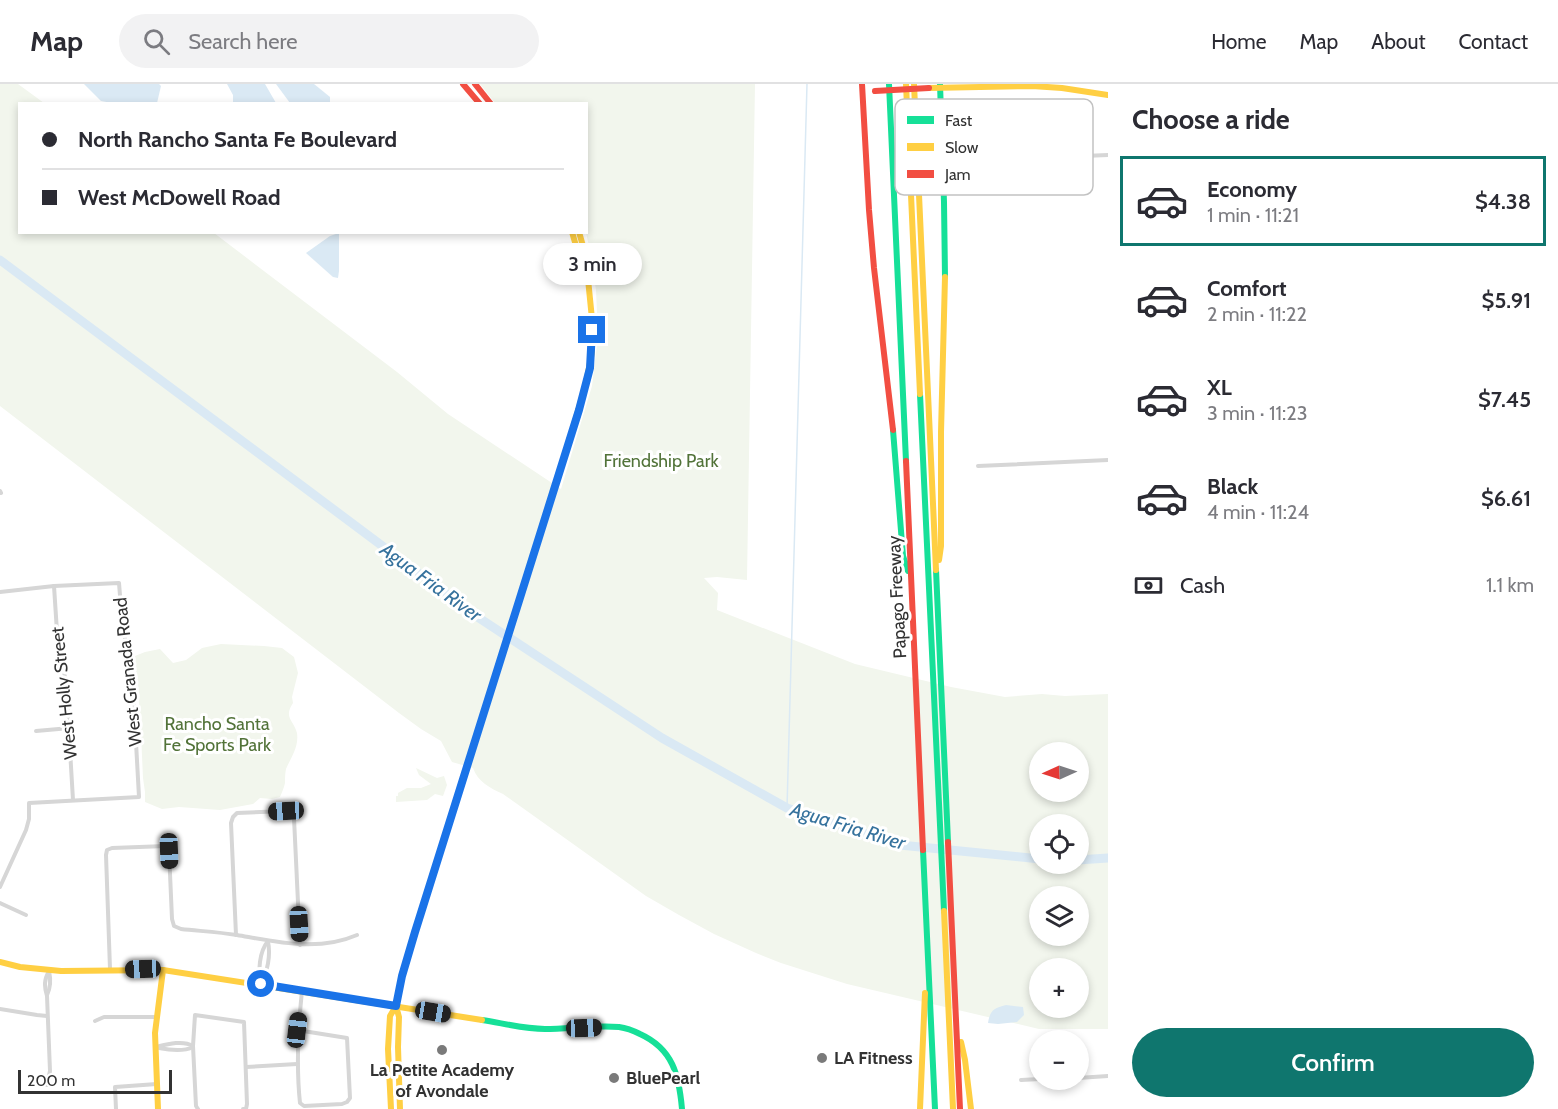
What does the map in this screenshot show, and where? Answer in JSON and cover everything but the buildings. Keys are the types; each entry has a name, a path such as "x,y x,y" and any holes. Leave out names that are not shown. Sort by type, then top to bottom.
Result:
{"main road":[{"path":"462,84 478,102"},
{"path":"475,84 489,102"},
{"name":"Papago Freeway","path":"889,84 915,659 928,1020 935,1109"},
{"path":"906,84 907,99"},
{"path":"914,84 915,99"},
{"path":"911,581 903,556 894,441 874,268 862,88 874,91 940,86 1032,86 1108,95"},
{"path":"911,195 952,1109"},
{"path":"919,195 960,1109"},
{"path":"936,573 941,546 941,432 945,293 944,195"},
{"path":"573,234 583,270 588,279"},
{"path":"391,1109 390,1016 396,1006 404,967 556,485 590,368 592,319 589,267 580,234"},
{"path":"0,962 49,970 164,970 543,1029 620,1027 647,1037 661,1047 673,1062 679,1078 682,1109"},
{"path":"158,1109 156,1017 164,970"},
{"path":"396,1006 399,1017 400,1109"},
{"path":"920,1109 928,1020"},
{"path":"957,1026 965,1060 971,1109"}],"street":[{"path":"1093,156 1108,155"},
{"path":"978,466 1108,460"},
{"name":"West Granada Road","path":"54,586 119,583 122,620 133,688 139,797 74,800"},
{"path":"0,592 54,586"},
{"name":"West Holly Street","path":"54,586 57,632 66,683 74,800"},
{"path":"36,730 70,728"},
{"path":"0,887 26,831 29,803 74,800"},
{"path":"236,935 231,823 233,818 237,813 286,811 291,812 294,818 300,945"},
{"path":"110,969 105,855 106,850 120,848 166,846 169,851 172,919 174,926 181,929 300,945 342,942 357,935"},
{"path":"0,903 26,915"},
{"path":"261,984 259,973 263,947 268,941"},
{"path":"47,1085 50,1071 47,996 44,988 49,970"},
{"path":"297,1030 347,1038 350,1098 347,1102 304,1106 300,1103 297,1030 302,990"},
{"path":"0,1009 47,1016"},
{"path":"198,1109 193,1046 195,1015 244,1022 247,1104 245,1109"},
{"path":"95,1021 104,1017 156,1017"},
{"path":"155,1047 168,1050 188,1049 193,1046"},
{"path":"246,1067 297,1064"},
{"path":"1089,1077 1108,1076"},
{"path":"1021,1080 1029,1080"},
{"path":"116,1109 115,1087 157,1084"}],"green space":[{"name":"Friendship Park","path":"0,84 18,84 43,102 18,102 18,234 215,234 397,372 448,414 561,489 592,386 598,336 596,290 586,234 588,102 494,102 480,84 755,84 747,580 704,578 718,593 717,610 855,664 951,687 1005,697 1042,694 1065,696 1108,694 1108,1029 1039,1029 847,984 756,953 714,934 646,896 503,794 485,784 473,768 452,762 441,741 421,729 0,406"},
{"name":"Rancho Santa Fe Sports Park","path":"221,644 282,648 294,657 298,673 289,716 296,729 297,743 286,769 285,783 280,797 260,798 253,804 220,810 179,807 162,809 145,802 135,656 160,649 173,663 186,660 202,648"},
{"path":"416,768 437,778 444,776 447,785 443,796 435,794 427,800 396,802 398,793 407,788 421,788 431,784 419,775"}],"shaded area":[{"path":"84,84 159,84 161,86 157,102 101,101"},
{"path":"227,84 265,84 275,102 233,102 233,95"},
{"path":"276,84 314,84 330,97 330,102 289,102"},
{"path":"339,234 338,278 333,277 306,253 330,236"},
{"path":"1006,1005 1023,1007 1024,1015 1017,1022 988,1023 993,1010"}],"waterway":[{"path":"787,808 807,84"},
{"name":"Agua Fria River","path":"0,260 476,616 662,738 787,808 900,845 1029,858"},
{"name":"Agua Fria River","path":"1089,859 1108,858"}],"traffic: fast":[{"path":"889,84 906,461"},
{"path":"940,84 941,99"},
{"path":"944,195 945,277"},
{"path":"920,394 944,911"},
{"path":"893,430 903,556 908,571"},
{"path":"936,570 948,842"},
{"path":"430,884 499,665"},
{"path":"923,850 935,1109"},
{"path":"482,1020 537,1029 600,1026 619,1027 638,1033 651,1040 667,1055 676,1074 682,1109"}],"traffic: slow":[{"path":"906,84 907,99"},
{"path":"914,84 915,99"},
{"path":"929,88 1032,86 1108,95"},
{"path":"911,195 920,394"},
{"path":"919,195 936,570"},
{"path":"573,234 583,270 588,279"},
{"path":"571,435 592,352 589,267 580,234"},
{"path":"939,560 945,277"},
{"path":"391,1109 388,1049 390,1016 396,1006 402,976 430,884"},
{"path":"944,911 953,1109"},
{"path":"0,962 20,967 61,971 163,970 482,1020"},
{"path":"158,1109 155,1033 163,970"},
{"path":"920,1109 925,993"},
{"path":"396,1006 399,1017 400,1109"},
{"path":"961,1042 971,1109"}],"traffic: jam":[{"path":"463,84 478,102"},
{"path":"475,84 489,102"},
{"path":"862,84 874,268 893,430"},
{"path":"875,91 929,88"},
{"path":"499,665 571,435"},
{"path":"906,461 923,850"},
{"path":"948,842 960,1109"}],"place":[{"name":"La Petite Academy of Avondale","path":"442,1050"},
{"name":"LA Fitness","path":"822,1058"},
{"name":"BluePearl","path":"614,1078"}],"route":[{"path":"261,984 396,1006 415,932 579,410 590,368 592,330"}]}
